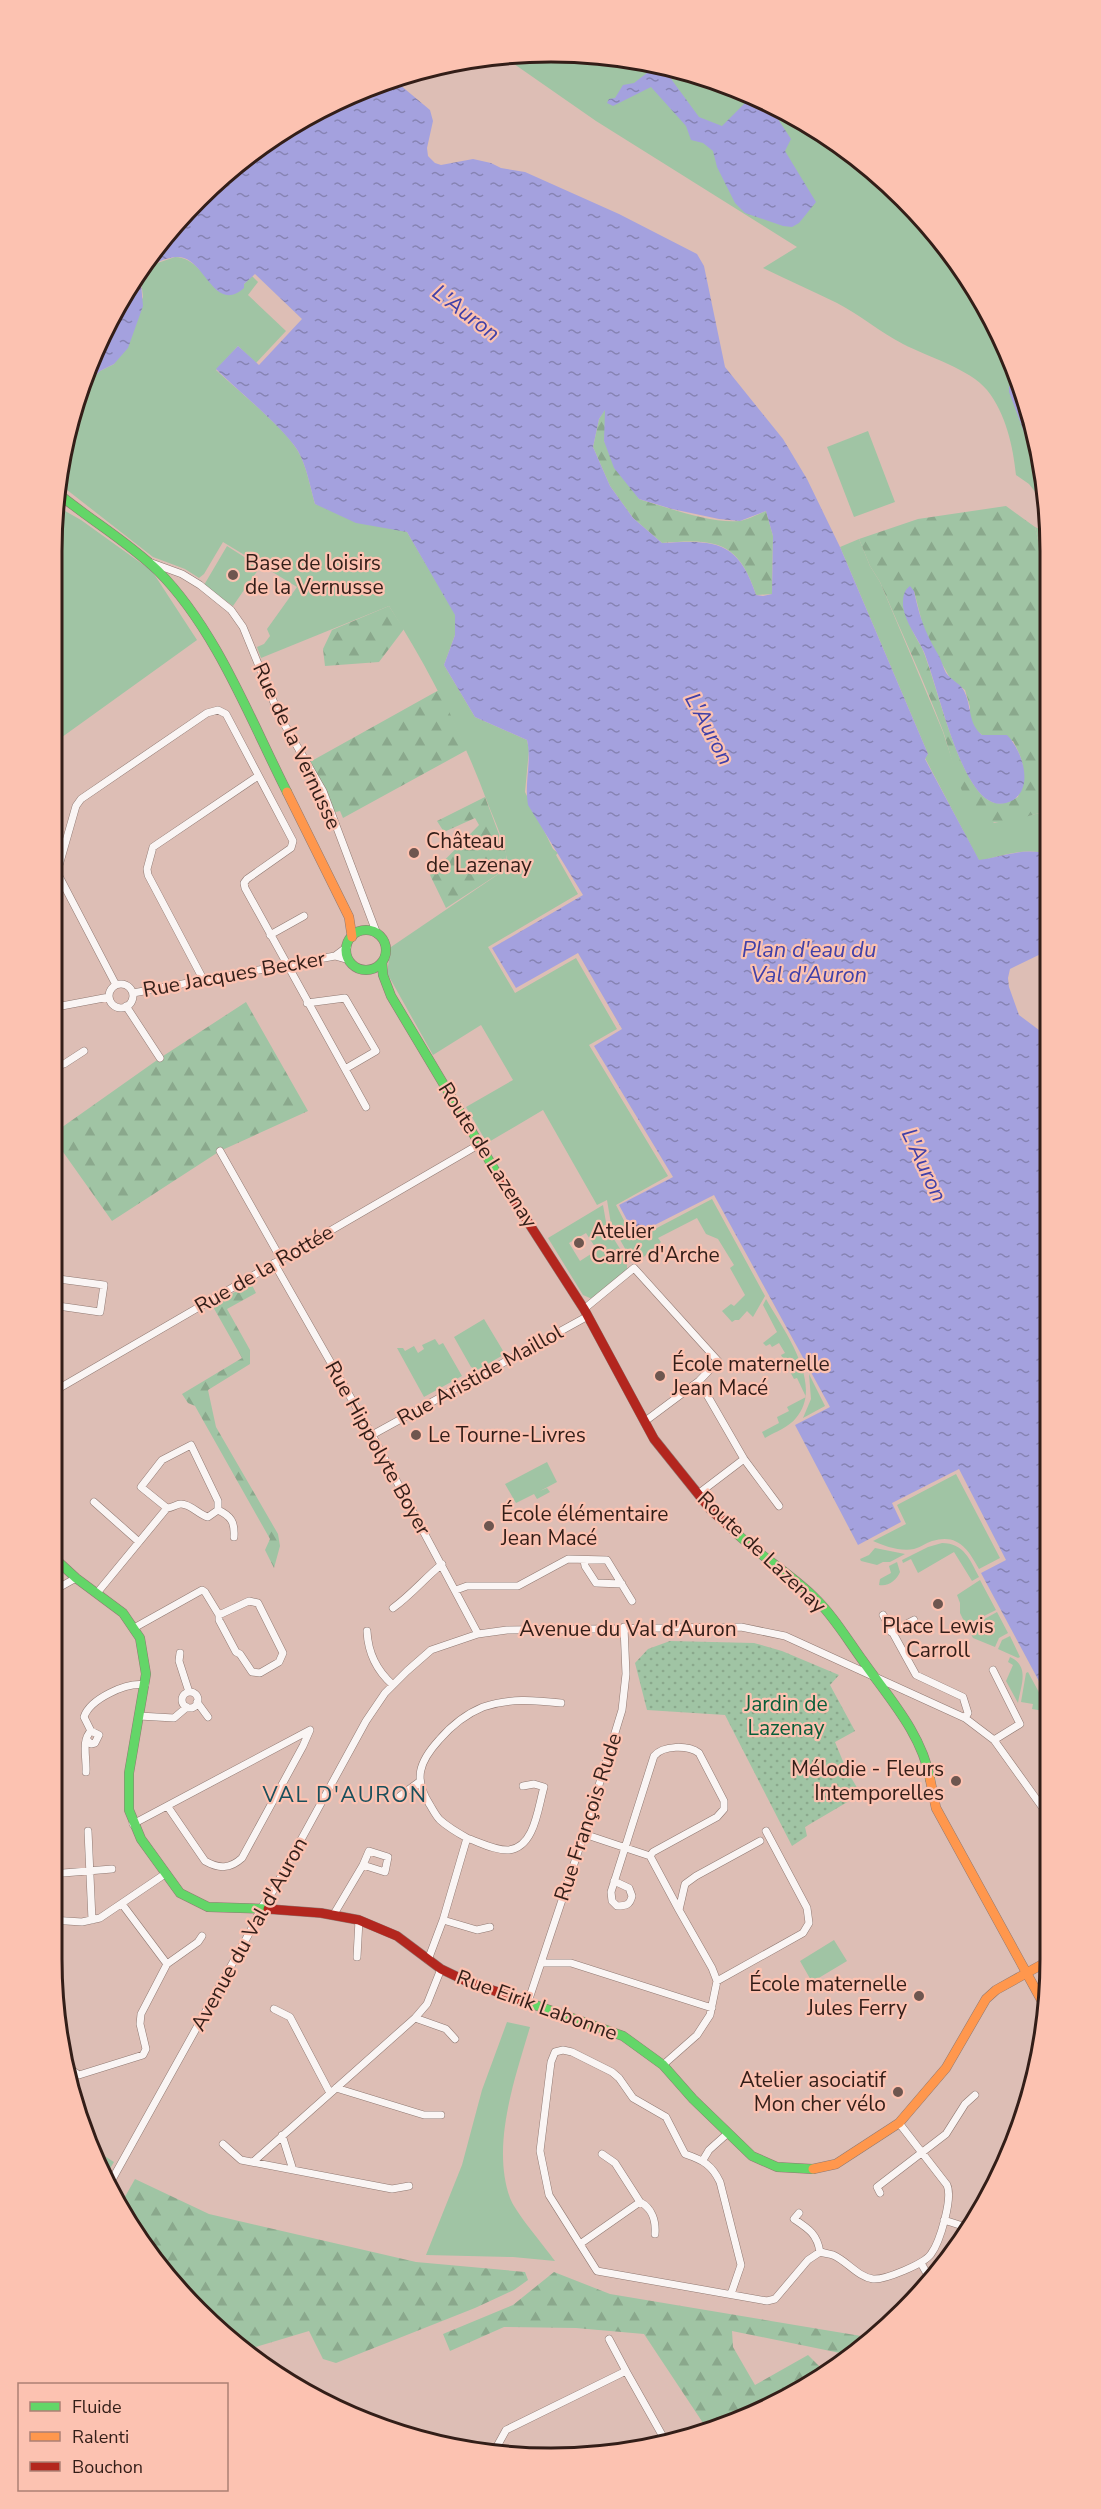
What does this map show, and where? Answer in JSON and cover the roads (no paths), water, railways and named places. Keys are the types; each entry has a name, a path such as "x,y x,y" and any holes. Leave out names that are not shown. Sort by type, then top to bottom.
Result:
{"street":[{"path":"65,499 149,562 174,588 211,640 350,917 352,937"},
{"name":"Rue de la Vernusse","path":"149,562 188,578 231,610 243,627 279,715 323,791 377,934"},
{"path":"174,588 178,581 188,578"},
{"path":"62,855 76,806 81,799 198,719 218,710 226,714 293,841 291,848 244,883 307,1003 366,1107"},
{"path":"203,980 148,875 149,860 153,847 258,776"},
{"path":"62,882 116,985"},
{"path":"270,935 304,916"},
{"path":"350,917 384,941 386,947 382,962 368,970"},
{"name":"Rue Jacques Becker","path":"335,956 347,947 352,937 366,930"},
{"name":"Rue Jacques Becker","path":"347,947 349,960"},
{"name":"Rue Jacques Becker","path":"133,993 335,956 349,960 357,968 368,970"},
{"name":"Route de Lazenay","path":"382,962 386,987"},
{"name":"Route de Lazenay","path":"368,970 386,987 478,1145 551,1255 586,1313 654,1439 698,1494 749,1546 813,1596 836,1623 909,1726 927,1761 936,1808 1038,1994"},
{"name":"Rue Jacques Becker","path":"116,985 125,985 133,993 131,1002 126,1006 115,1006 110,997 110,991 116,985"},
{"path":"62,1006 110,997"},
{"path":"307,1003 345,998 376,1051 345,1069"},
{"path":"126,1006 160,1058"},
{"path":"62,1065 84,1052"},
{"name":"Rue de la Rottée","path":"62,1387 478,1145"},
{"name":"Rue Hippolyte Boyer","path":"220,1151 478,1634"},
{"name":"Rue Aristide Maillol","path":"372,1435 586,1313 634,1268 718,1361 699,1381"},
{"path":"62,1279 104,1285 100,1312 62,1307"},
{"path":"644,1422 699,1381 744,1459 779,1506"},
{"path":"167,1508 141,1487 162,1460 191,1445 218,1501 218,1510"},
{"path":"698,1494 744,1459"},
{"path":"94,1502 139,1542"},
{"path":"97,1593 167,1508 185,1504 202,1516 208,1517 218,1510"},
{"path":"218,1510 228,1514 235,1526 234,1536"},
{"path":"456,1590 467,1586 518,1586 568,1559 607,1560 632,1601"},
{"path":"584,1560 585,1566 596,1583 622,1584"},
{"path":"393,1608 408,1598 419,1582 442,1564"},
{"path":"62,1565 123,1613 134,1628 144,1654 145,1685 128,1786 129,1810 133,1824 310,1730 242,1858 236,1864 227,1868 205,1861 168,1807"},
{"path":"62,1586 76,1578"},
{"path":"134,1628 197,1591 205,1592 219,1615 219,1620 236,1652 240,1654 252,1672 260,1673 279,1662 283,1653 258,1603 249,1601 219,1615"},
{"path":"883,1615 916,1675 963,1697 968,1713 965,1718"},
{"path":"891,1632 914,1620"},
{"name":"Rue François Rude","path":"528,2002 584,1834 622,1710 626,1674 624,1627"},
{"name":"Avenue du Val d'Auron","path":"113,2177 366,1721 393,1685 431,1650 478,1634 534,1628 741,1627 763,1630 807,1645 965,1718 994,1740 1040,1804"},
{"path":"368,1631 368,1646 378,1668 393,1685"},
{"path":"180,1653 189,1692"},
{"path":"993,1670 1020,1724 994,1740"},
{"path":"87,1740 91,1744 99,1740 99,1736 91,1731 84,1718 97,1700 130,1686 145,1685"},
{"path":"189,1692 196,1695 197,1702 208,1717"},
{"path":"188,1707 183,1704 182,1699 189,1692"},
{"path":"523,1786 534,1784 544,1787 529,1836 521,1845 508,1850 467,1839 439,1819 424,1797 419,1782 424,1759 435,1744 457,1722 472,1713 504,1701 561,1703"},
{"path":"139,1716 174,1718 197,1702"},
{"path":"86,1772 85,1748 87,1735 91,1731"},
{"path":"614,1881 654,1756 659,1750 664,1749 694,1749 699,1753 724,1801 724,1809 717,1817 653,1852 650,1856"},
{"path":"400,1796 419,1782"},
{"name":"Rue Eirik Labonne","path":"133,1824 180,1893 208,1907 261,1908 334,1914 359,1920 397,1936 441,1969 466,1981 623,2036 663,2065 752,2156 777,2167 806,2170 836,2164 899,2123 945,2068 986,1999 996,1990 1040,1966"},
{"path":"88,1831 93,1920"},
{"path":"717,1981 803,1933 809,1923 807,1908 766,1831"},
{"path":"584,1834 650,1856 717,1981 710,2015 697,2034 663,2065"},
{"path":"428,1960 443,1920 467,1839"},
{"path":"679,1910 686,1884 696,1876 760,1841"},
{"path":"334,1914 363,1865"},
{"path":"62,1873 112,1869"},
{"path":"62,1921 82,1922 100,1918 165,1874"},
{"path":"122,1904 167,1964"},
{"path":"357,1956 359,1920"},
{"path":"443,1920 477,1930 490,1927"},
{"path":"75,2072 79,2075 142,2055 146,2049 140,2024 141,2014 167,1964 198,1942 202,1936"},
{"path":"541,1963 571,1963 712,2007"},
{"path":"253,2162 415,2018 427,2004 441,1969"},
{"path":"274,2009 290,2018 333,2090 424,2115 441,2115"},
{"path":"415,2018 446,2029 455,2039"},
{"path":"731,2294 741,2265 720,2182 714,2170 703,2160 685,2154 666,2117 633,2098 612,2072 572,2052 563,2050 555,2052 551,2062 540,2151 549,2195 597,2271 767,2301 775,2299 808,2260 820,2252 834,2255 869,2278 878,2279 921,2263 931,2254 944,2220 950,2192 899,2123"},
{"path":"880,2193 877,2187 946,2134 965,2104 975,2095"},
{"path":"703,2160 709,2150 728,2133"},
{"path":"282,2135 293,2170"},
{"path":"223,2144 241,2160 393,2189 409,2186"},
{"path":"602,2154 615,2163 640,2202 646,2205 656,2222 655,2234"},
{"path":"580,2244 640,2202"},
{"path":"798,2213 794,2219 810,2229 818,2238 820,2252"},
{"path":"944,2220 960,2225"},
{"path":"921,2263 926,2271"},
{"path":"609,2339 662,2434"},
{"path":"498,2444 506,2430 626,2371"}],"water":[{"path":"647,73 669,76 699,117 722,126 746,102 777,117 791,139 785,151 816,202 799,223 792,227 783,226 745,213 735,203 717,167 713,151 703,143 691,140 686,126 651,87 613,106 607,103 609,99 615,98 623,85 634,83"},
{"name":"Plan d'eau du Val d'Auron","path":"400,85 430,110 433,121 427,148 428,156 435,163 441,165 473,159 501,168 525,172 619,214 697,254 704,266 725,367 783,439 807,479 840,547 928,754 925,759 979,860 1021,852 1040,852 1040,954 1010,969 1008,978 1019,1015 1040,1031 1040,1683 981,1573 1006,1560 959,1469 892,1503 901,1522 858,1545 795,1425 830,1407 714,1195 635,1235 619,1205 673,1177 594,1046 622,1029 578,953 516,988 492,948 583,895 528,805 527,740 475,717 444,665 455,635 455,615 407,532 356,523 315,504 306,470 291,441 216,369 238,346 259,365 302,319 255,274 244,284 244,288 234,294 226,295 212,285 192,262 179,257 156,263 183,228 205,205 253,163 306,127 334,112","holes":["605,410 604,441 614,468 639,499 672,509 740,521 766,511 773,536 772,594 756,595 741,563 722,547 697,542 662,543 633,518 610,486 593,447 599,419"]},
{"name":"Plan d'eau du Val d'Auron","path":"141,284 143,306 128,348 114,364 100,371 93,378 112,334"},
{"path":"1011,385 1014,393 1026,437 1009,392"},
{"path":"910,586 914,591 921,618 946,673 964,690 974,726 982,735 1007,735 1018,751 1022,761 1024,782 1016,798 1006,803 995,803 985,798 965,770 949,730 924,652 904,612 904,595"}],"place":[{"name":"Base de loisirs de la Vernusse","path":"233,575"},
{"name":"Château de Lazenay","path":"414,853"},
{"name":"Atelier Carré d'Arche","path":"579,1243"},
{"name":"École maternelle Jean Macé","path":"660,1376"},
{"name":"Le Tourne-Livres","path":"416,1435"},
{"name":"École élémentaire Jean Macé","path":"489,1526"},
{"name":"Place Lewis Carroll","path":"938,1604"},
{"name":"Mélodie - Fleurs Intemporelles","path":"956,1781"},
{"name":"École maternelle Jules Ferry","path":"919,1996"},
{"name":"Atelier asociatif Mon cher vélo","path":"898,2092"}],"district":[{"name":"VAL D'AURON","path":"345,1795"}],"water label":[{"name":"L'Auron","path":"466,313"},
{"name":"L'Auron","path":"709,729"},
{"name":"L'Auron","path":"924,1165"}],"park label":[{"name":"Jardin de Lazenay","path":"786,1716"}]}
